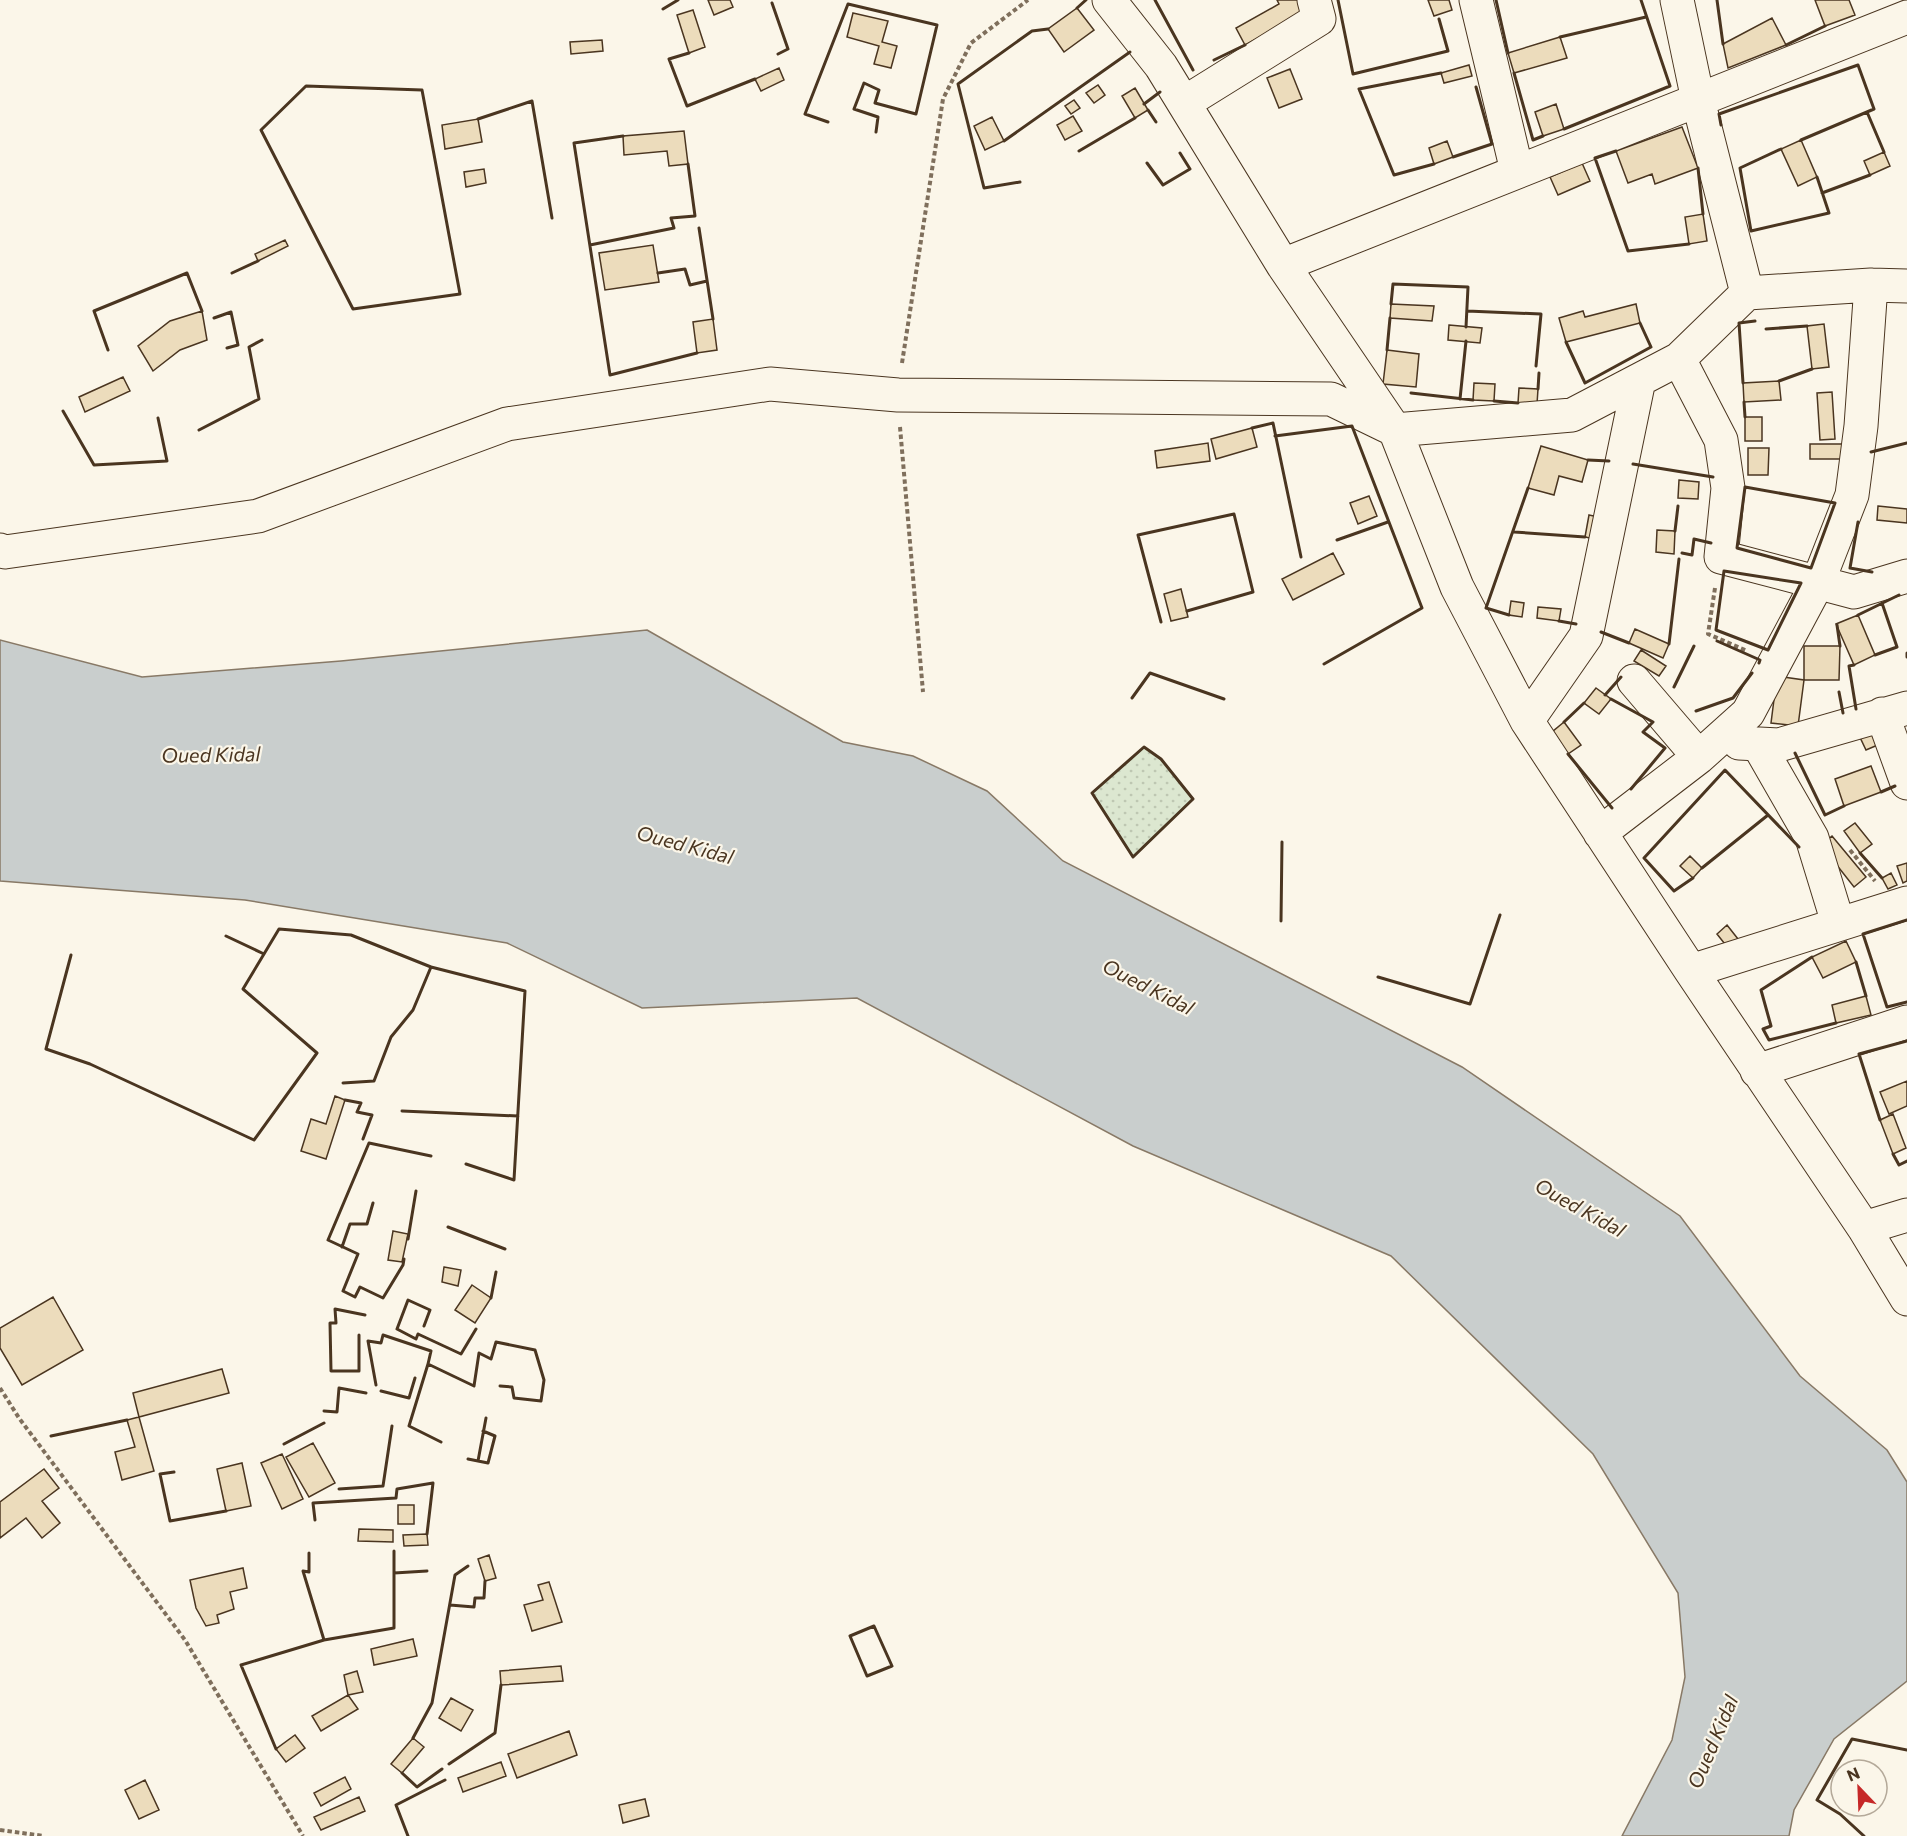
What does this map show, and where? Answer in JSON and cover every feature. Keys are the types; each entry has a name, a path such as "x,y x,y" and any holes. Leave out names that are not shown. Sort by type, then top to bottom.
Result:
{"street":[{"path":"1109,0 1161,66 1283,265 1395,430 1457,587 1527,721 1691,971 1864,1228 1907,1299"},
{"path":"1184,103 1319,20 1314,0"},
{"path":"1476,0 1517,171"},
{"path":"1677,0 1698,100 1747,292"},
{"path":"1283,265 1698,100 1904,15"},
{"path":"0,550 5,552 258,516 507,423 770,384 898,395 1331,399 1395,430 1572,415 1679,358 1747,292 1871,285 1907,286"},
{"path":"1600,833 1707,749 1748,713 1818,582 1852,495 1861,426 1871,285"},
{"path":"1679,358 1721,440 1728,488 1721,557 1854,592 1907,576"},
{"path":"1527,721 1586,636 1639,380"},
{"path":"1634,681 1707,749 1758,744 1779,745 1895,711 1907,783"},
{"path":"1758,744 1812,838 1839,923"},
{"path":"1691,971 1907,903"},
{"path":"1758,1071 1907,1022"},
{"path":"1864,1228 1907,1215"}],"path":[{"path":"923,693 898,395 943,99 971,43 1028,0"},
{"path":"1721,557 1708,634 1775,663"},
{"path":"0,1388 19,1418 185,1640 303,1836"},
{"path":"0,1830 44,1836"}],"green space":[{"path":"1144,747 1161,759 1193,799 1133,857 1092,793"}],"water":[{"name":"Oued Kidal","path":"647,630 843,742 913,756 987,791 1063,861 1462,1067 1680,1216 1800,1376 1887,1450 1907,1482 1907,1681 1834,1739 1794,1810 1789,1836 1622,1836 1672,1740 1685,1677 1678,1593 1593,1454 1391,1256 1133,1146 857,998 642,1008 507,943 245,900 0,881 0,640 142,677 341,661"}],"building":[{"path":"708,0 730,0 733,7 714,15"},
{"path":"1277,0 1298,0 1305,13 1245,45 1236,28 1279,4"},
{"path":"1428,0 1449,0 1452,10 1434,16"},
{"path":"1815,0 1849,0 1855,15 1825,26"},
{"path":"1077,8 1094,30 1064,52 1048,29"},
{"path":"693,10 705,47 689,53 677,15"},
{"path":"853,13 888,21 882,42 897,46 891,68 874,64 879,46 847,37"},
{"path":"1772,18 1786,45 1728,68 1723,44"},
{"path":"1560,37 1567,58 1514,73 1508,53"},
{"path":"602,40 603,51 571,54 570,42"},
{"path":"1469,65 1472,76 1444,83 1441,73"},
{"path":"779,68 784,80 761,91 755,79"},
{"path":"1290,69 1302,99 1279,108 1267,78"},
{"path":"1098,85 1105,95 1094,103 1086,93"},
{"path":"1135,88 1148,110 1135,118 1122,96"},
{"path":"1074,100 1080,108 1071,114 1065,106"},
{"path":"1556,104 1564,129 1543,136 1535,112"},
{"path":"1073,116 1082,131 1065,140 1057,125"},
{"path":"992,117 1004,141 985,150 974,126"},
{"path":"478,119 482,142 445,149 442,125"},
{"path":"1682,127 1698,168 1655,184 1652,174 1628,183 1616,151"},
{"path":"684,131 688,164 669,166 667,151 624,155 623,136"},
{"path":"1801,140 1817,177 1798,186 1781,149"},
{"path":"1447,141 1453,157 1434,164 1429,148"},
{"path":"1884,152 1890,166 1870,175 1864,161"},
{"path":"1582,163 1590,181 1558,195 1550,177"},
{"path":"484,169 486,183 466,187 464,172"},
{"path":"1703,214 1707,241 1689,244 1685,217"},
{"path":"285,240 288,246 258,261 255,254"},
{"path":"653,245 659,282 605,290 599,253"},
{"path":"1391,304 1434,306 1432,321 1390,318"},
{"path":"1636,304 1640,323 1566,342 1559,318 1583,311 1585,317"},
{"path":"202,311 207,340 180,350 153,371 138,346 170,321"},
{"path":"713,319 717,350 697,353 693,322"},
{"path":"1824,324 1829,367 1812,369 1807,326"},
{"path":"1449,325 1482,328 1480,343 1448,340"},
{"path":"1387,350 1419,354 1416,387 1383,384"},
{"path":"123,377 130,391 85,412 79,397"},
{"path":"1779,381 1781,400 1744,402 1743,383"},
{"path":"1474,383 1495,384 1494,401 1473,400"},
{"path":"1519,388 1538,389 1537,404 1518,403"},
{"path":"1832,392 1835,439 1820,440 1817,393"},
{"path":"1745,417 1762,417 1762,441 1745,441"},
{"path":"1252,428 1257,447 1216,459 1211,439"},
{"path":"1208,443 1210,461 1157,468 1155,451"},
{"path":"1810,444 1846,444 1845,459 1810,459"},
{"path":"1541,446 1588,460 1582,482 1559,476 1554,495 1528,488"},
{"path":"1748,448 1769,448 1768,475 1748,475"},
{"path":"1679,480 1699,482 1698,499 1678,498"},
{"path":"1369,496 1377,516 1358,524 1350,503"},
{"path":"1878,506 1907,509 1907,523 1877,520"},
{"path":"1589,515 1603,518 1599,540 1585,537"},
{"path":"1657,530 1675,531 1674,554 1656,552"},
{"path":"1333,553 1344,574 1293,600 1282,579"},
{"path":"1181,589 1188,617 1171,621 1164,594"},
{"path":"1511,601 1524,603 1522,617 1509,615"},
{"path":"1538,607 1561,609 1559,621 1537,618"},
{"path":"1858,615 1875,655 1854,665 1836,624"},
{"path":"1635,629 1669,644 1663,658 1629,643"},
{"path":"1804,646 1840,646 1839,680 1804,680"},
{"path":"1641,650 1666,666 1659,676 1634,661"},
{"path":"1777,676 1804,680 1798,726 1771,723"},
{"path":"1596,688 1611,699 1599,714 1584,703"},
{"path":"1564,722 1581,745 1568,754 1552,732"},
{"path":"1871,724 1880,744 1866,750 1857,731"},
{"path":"1871,766 1881,792 1844,806 1835,779"},
{"path":"1855,823 1872,844 1860,853 1844,831"},
{"path":"1832,836 1866,877 1854,887 1821,845"},
{"path":"1690,856 1702,868 1693,878 1680,866"},
{"path":"1907,863 1907,881 1903,883 1897,866"},
{"path":"1891,873 1897,885 1888,889 1882,878"},
{"path":"1727,925 1738,939 1728,948 1717,934"},
{"path":"1846,941 1856,962 1823,978 1812,957"},
{"path":"1866,996 1871,1015 1836,1023 1832,1005"},
{"path":"1907,1081 1907,1106 1889,1114 1880,1092"},
{"path":"335,1096 345,1100 326,1159 301,1151 311,1119 326,1124"},
{"path":"1893,1114 1906,1148 1893,1154 1880,1120"},
{"path":"393,1231 408,1234 402,1262 388,1260"},
{"path":"444,1267 461,1270 458,1286 442,1282"},
{"path":"472,1285 491,1298 475,1323 455,1310"},
{"path":"53,1297 83,1350 22,1385 0,1348 0,1328"},
{"path":"222,1369 229,1393 139,1417 133,1393"},
{"path":"139,1417 154,1471 122,1480 115,1452 135,1447 127,1420"},
{"path":"313,1443 335,1483 309,1497 286,1457"},
{"path":"282,1454 303,1499 282,1509 261,1463"},
{"path":"242,1463 251,1506 226,1511 217,1469"},
{"path":"44,1469 59,1488 42,1501 60,1523 42,1538 26,1518 0,1538 0,1502"},
{"path":"398,1505 414,1505 414,1524 398,1524"},
{"path":"359,1529 393,1530 393,1542 358,1541"},
{"path":"427,1534 428,1545 404,1546 403,1535"},
{"path":"489,1555 496,1578 485,1581 478,1559"},
{"path":"243,1568 247,1588 230,1592 234,1609 217,1615 219,1623 206,1626 196,1608 190,1580"},
{"path":"549,1582 562,1622 532,1631 524,1605 543,1600 538,1585"},
{"path":"413,1639 417,1656 374,1665 371,1649"},
{"path":"561,1666 563,1681 501,1685 500,1671"},
{"path":"357,1671 363,1692 348,1695 344,1675"},
{"path":"348,1695 358,1709 321,1731 312,1716"},
{"path":"451,1698 473,1710 461,1731 439,1718"},
{"path":"569,1731 577,1755 517,1778 508,1754"},
{"path":"295,1735 305,1748 286,1762 276,1749"},
{"path":"413,1738 424,1747 402,1773 391,1764"},
{"path":"501,1762 506,1776 463,1792 458,1778"},
{"path":"345,1777 351,1789 321,1806 314,1793"},
{"path":"145,1780 159,1810 139,1819 125,1790"},
{"path":"359,1797 365,1811 321,1830 314,1817"},
{"path":"645,1799 649,1816 623,1823 619,1805"}],"wall":[{"path":"663,9 678,0"},
{"path":"1077,8 1086,0"},
{"path":"1155,0 1193,70"},
{"path":"1338,0 1353,74 1448,51 1439,19"},
{"path":"1496,0 1508,53"},
{"path":"1564,129 1670,86 1641,0"},
{"path":"1717,0 1723,44"},
{"path":"772,3 788,49 778,54"},
{"path":"828,122 805,114 848,4 937,25 916,114 875,103 879,90 864,83 854,109 878,117 876,132"},
{"path":"1560,37 1646,17"},
{"path":"1786,45 1825,26"},
{"path":"1020,182 984,188 958,84 1032,31 1048,29"},
{"path":"1214,60 1245,45"},
{"path":"1004,141 1130,52"},
{"path":"689,53 669,59 687,106 755,79"},
{"path":"1721,125 1719,114 1858,65 1874,109 1801,140"},
{"path":"1434,164 1394,175 1359,89 1441,73"},
{"path":"1514,73 1533,140 1543,136"},
{"path":"306,86 422,90 460,294 353,309 261,130 306,86"},
{"path":"1453,157 1492,144 1476,87"},
{"path":"1144,104 1160,92"},
{"path":"478,119 532,101 552,218"},
{"path":"1148,110 1156,122"},
{"path":"1867,112 1884,152"},
{"path":"1079,151 1135,118"},
{"path":"623,136 574,143 610,375 697,353"},
{"path":"1781,149 1740,168 1751,231 1829,213 1817,177"},
{"path":"1616,151 1595,158 1628,251 1689,244"},
{"path":"1147,163 1163,185 1190,169 1180,153"},
{"path":"590,245 674,228 671,218 695,216 688,164"},
{"path":"1698,168 1703,214"},
{"path":"1822,193 1870,175"},
{"path":"699,228 713,319"},
{"path":"232,273 258,261"},
{"path":"658,273 685,269 690,285 707,281"},
{"path":"108,350 94,311 187,273 202,311"},
{"path":"1391,304 1393,284 1468,287 1466,327"},
{"path":"1467,311 1541,314 1536,366"},
{"path":"214,318 231,312 238,345 227,348"},
{"path":"1387,350 1390,318"},
{"path":"1743,383 1739,323 1755,321"},
{"path":"1566,342 1585,383 1651,347 1640,323"},
{"path":"1766,329 1807,326"},
{"path":"199,430 259,399 249,347 262,340"},
{"path":"1460,399 1466,341"},
{"path":"1779,381 1812,369"},
{"path":"1538,389 1539,373"},
{"path":"1411,393 1473,400"},
{"path":"1494,401 1518,403"},
{"path":"1744,402 1745,417"},
{"path":"63,411 94,465 167,461 158,418"},
{"path":"1252,428 1273,423 1301,557"},
{"path":"1275,436 1352,426 1422,608 1324,664"},
{"path":"1871,452 1907,443"},
{"path":"1588,460 1609,461"},
{"path":"1633,464 1713,477"},
{"path":"1745,487 1835,503 1811,568 1737,548 1745,487"},
{"path":"1509,615 1486,608 1528,488"},
{"path":"1675,531 1678,506"},
{"path":"1161,622 1138,535 1234,514 1253,592 1187,611"},
{"path":"1337,540 1388,522"},
{"path":"1858,522 1850,568 1872,572"},
{"path":"1514,532 1585,537"},
{"path":"1682,553 1692,555 1694,539 1711,543"},
{"path":"1669,644 1679,559"},
{"path":"1724,571 1801,583 1768,650 1716,630 1724,571"},
{"path":"1858,615 1899,595"},
{"path":"1875,655 1897,647 1882,603"},
{"path":"1559,621 1576,624"},
{"path":"1837,625 1840,646"},
{"path":"1601,632 1629,643"},
{"path":"1717,641 1760,660 1759,663"},
{"path":"1674,687 1694,646"},
{"path":"1854,665 1849,666 1856,709"},
{"path":"1132,698 1150,673 1224,699"},
{"path":"1696,711 1733,698 1752,673"},
{"path":"1605,695 1621,677"},
{"path":"1839,692 1843,713"},
{"path":"1611,699 1653,722 1643,732 1665,748 1631,789"},
{"path":"1564,722 1584,703"},
{"path":"1144,747 1161,759 1193,799 1133,857 1092,793 1144,747"},
{"path":"1795,753 1825,815 1844,806"},
{"path":"1568,754 1612,808"},
{"path":"1693,878 1674,891 1644,858 1725,770 1799,847"},
{"path":"1881,792 1895,786"},
{"path":"1702,868 1768,815"},
{"path":"1281,921 1282,842"},
{"path":"1860,853 1882,878"},
{"path":"1378,977 1470,1004 1500,915"},
{"path":"1907,920 1863,934 1887,1007 1907,1002"},
{"path":"71,955 46,1049 90,1064 254,1140 317,1053 243,989 279,929 351,935 431,967 525,991 514,1180 466,1164"},
{"path":"226,936 264,954"},
{"path":"1812,957 1761,990 1771,1026 1763,1029 1769,1040 1836,1023"},
{"path":"1856,962 1866,996"},
{"path":"343,1083 374,1081 391,1037 413,1010 431,967"},
{"path":"1880,1120 1859,1054 1907,1041"},
{"path":"345,1100 361,1103 357,1112 372,1115 363,1139"},
{"path":"402,1111 518,1116"},
{"path":"404,1259 403,1265 383,1298 360,1287 355,1297 343,1291 358,1254 328,1240 369,1143 431,1156"},
{"path":"1893,1154 1899,1165 1907,1161"},
{"path":"408,1239 416,1191"},
{"path":"342,1247 350,1224 367,1224 373,1203"},
{"path":"448,1227 505,1249"},
{"path":"491,1298 496,1272"},
{"path":"424,1326 430,1310 408,1300 397,1329 416,1339 418,1334 461,1354 476,1329"},
{"path":"359,1335 359,1371 331,1371 330,1323 336,1323 335,1309 365,1315"},
{"path":"376,1385 368,1341 381,1343 383,1335 431,1351 428,1364"},
{"path":"441,1442 409,1426 428,1364 474,1386 479,1353 491,1359 496,1342 535,1350 544,1380 541,1401 514,1398 512,1387 500,1386"},
{"path":"381,1391 409,1398 415,1378"},
{"path":"324,1411 337,1412 339,1388 366,1393"},
{"path":"468,1459 478,1461 486,1418"},
{"path":"51,1436 127,1420"},
{"path":"284,1444 324,1423"},
{"path":"339,1489 383,1486 392,1426"},
{"path":"478,1461 488,1463 495,1436 483,1431"},
{"path":"174,1472 160,1474 170,1521 226,1511"},
{"path":"315,1520 313,1503 396,1498 397,1489 433,1483 427,1534"},
{"path":"276,1749 241,1665 324,1640 394,1628 394,1551"},
{"path":"309,1553 309,1572 303,1571 324,1640"},
{"path":"413,1738 432,1703 455,1575 468,1566"},
{"path":"394,1573 427,1571"},
{"path":"450,1605 474,1607 475,1598 484,1598 485,1581"},
{"path":"874,1626 892,1666 867,1676 850,1636 874,1626"},
{"path":"449,1764 495,1733 501,1685"},
{"path":"1864,1836 1840,1814 1817,1800 1852,1739 1907,1750"},
{"path":"402,1773 417,1787 442,1769"},
{"path":"408,1836 396,1805 445,1780"}]}
